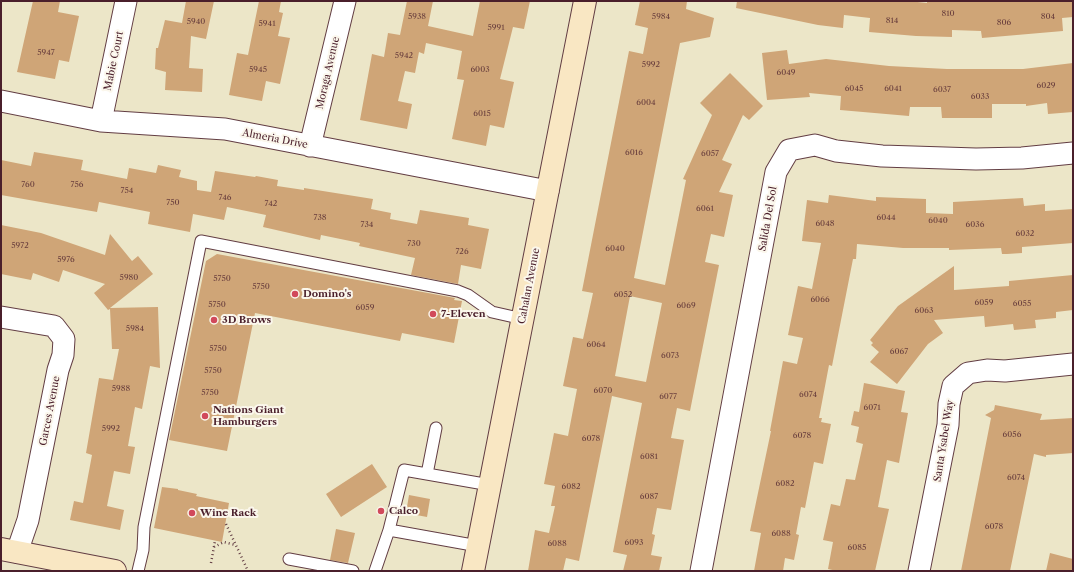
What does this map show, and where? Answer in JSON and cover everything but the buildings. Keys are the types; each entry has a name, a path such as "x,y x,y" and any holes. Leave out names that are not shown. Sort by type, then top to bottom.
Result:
{"street":[{"name":"Mabie Court","path":"101,121 126,1"},
{"name":"Moraga Avenue","path":"310,146 345,1"},
{"name":"Cahalan Avenue","path":"477,562 490,485 585,1"},
{"name":"Almeria Drive","path":"1,101 101,121 225,129 548,191"},
{"name":"Salida Del Sol","path":"701,571 776,172 789,150 815,145 836,151 882,156 976,159 1022,158 1073,153"},
{"name":"Garces Avenue","path":"1,317 54,326 64,339 63,355 58,370 28,520 9,550"},
{"name":"Santa Ysabel Way","path":"919,571 948,425 949,404 953,386 968,373 987,370 1005,371 1073,364"},
{"path":"1,566 9,563 9,550 115,571"},
{"path":"455,571 477,562"}],"lane":[{"path":"138,571 143,550 144,527 201,241 458,291 468,295 492,312 523,319"},
{"path":"426,474 436,428"},
{"path":"375,571 389,530 404,470 490,485"},
{"path":"389,530 477,562"},
{"path":"289,559 353,571"}],"path":[{"path":"226,524 248,571"},
{"path":"211,564 215,541"},
{"path":"214,547 224,542 235,545"}],"place":[{"name":"Domino's","path":"295,294"},
{"name":"7-Eleven","path":"433,314"},
{"name":"3D Brows","path":"214,320"},
{"name":"Nations Giant Hamburgers","path":"205,416"},
{"name":"Calco","path":"381,511"},
{"name":"Wine Rack","path":"192,513"}]}
